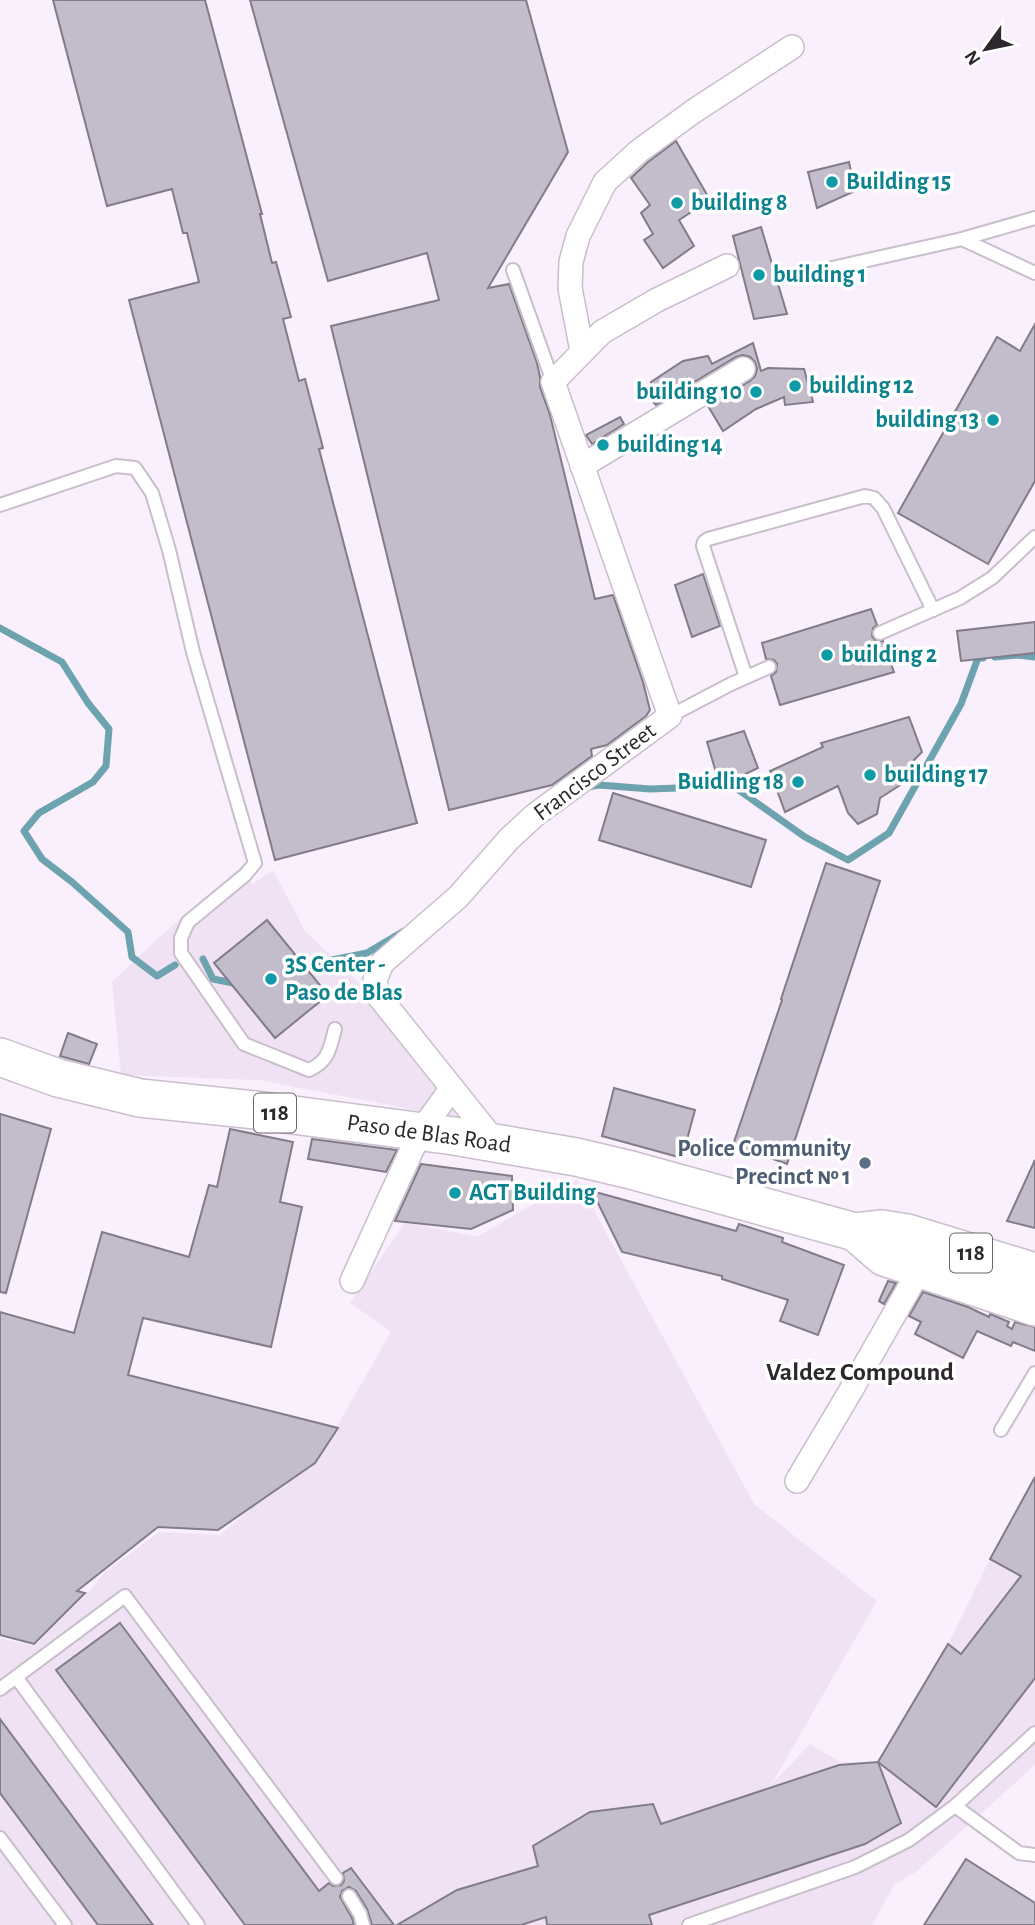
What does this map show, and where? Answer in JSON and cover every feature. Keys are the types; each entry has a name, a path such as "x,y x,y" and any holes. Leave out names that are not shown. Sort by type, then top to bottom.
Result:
{"main road":[{"name":"Paso de Blas Road","path":"0,1056 58,1077 140,1098 420,1132 576,1157 855,1232 882,1229 907,1233 1035,1272"},
{"name":"Paso de Blas Road","path":"855,1232 884,1257 1035,1307"}],"street":[{"path":"582,351 570,288 571,262 578,236 605,182 639,151 683,119 792,47"},
{"path":"553,382 602,332 657,299 727,266"},
{"path":"582,466 743,369"},
{"name":"Francisco Street","path":"496,1143 377,994 375,980 382,963 458,897 509,839 535,815 670,716 553,382"},
{"path":"352,1281 420,1132 452,1088"},
{"path":"797,1481 920,1269"}],"lane":[{"path":"823,270 962,239 1035,218"},
{"path":"962,239 1035,273"},
{"name":"Francisco Street","path":"513,270 553,382"},
{"path":"0,505 116,466 135,468 152,493 169,550 192,652 255,863 246,875 188,922 181,938 181,953 244,1044 309,1070 320,1065 329,1052 335,1029"},
{"path":"746,677 703,546 708,540 865,496 874,498 883,508 933,610"},
{"path":"880,633 960,598 992,578 1035,537"},
{"path":"670,716 769,667"},
{"path":"1002,1430 1035,1373"},
{"path":"0,1689 125,1595 336,1878"},
{"path":"16,1677 198,1925"},
{"path":"689,1925 855,1867 909,1840 955,1806 1035,1733"},
{"path":"955,1806 1019,1853 1035,1855"},
{"path":"0,1838 65,1925"},
{"path":"349,1896 363,1925"}],"shaded area":[{"path":"244,864 252,884 273,870 305,931 372,995 466,1120 259,1080 121,1075 112,982"},
{"path":"577,1179 754,1504 877,1601 771,1785 810,1744 840,1762 879,1762 948,1644 1035,1477 1035,1765 917,1871 894,1885 872,1925 0,1925 0,1638 34,1646 105,1572 159,1532 220,1535 328,1442 391,1332 350,1303 405,1222 477,1237"}],"building":[{"path":"53,0 205,0 262,214 272,263 276,262 291,317 283,319 299,381 305,379 323,448 319,449 417,823 275,860 129,300 199,282 187,233 183,233 172,189 107,206"},
{"path":"250,0 526,0 568,152 488,288 509,284 537,363 540,387 550,415 595,599 613,595 650,710 646,716 607,745 591,749 592,756 552,785 449,810 331,326 439,300 427,253 328,281"},
{"name":"building 8","path":"676,141 710,200 679,220 694,246 663,268 644,240 653,234 641,213 650,205 631,178"},
{"name":"Building 15","path":"849,162 855,191 817,208 808,172"},
{"name":"building 1","path":"761,227 787,314 754,319 733,236"},
{"name":"building 13","path":"1035,324 1035,481 988,564 898,513 997,337 1020,351"},
{"path":"753,343 761,371 768,368 804,369 813,402 785,405 784,397 756,409 723,431 708,406 755,376 755,362 743,355 656,405 653,402 651,382 683,361 708,356 712,364"},
{"path":"620,417 624,424 592,444 586,435"},
{"path":"703,574 720,626 692,637 675,585"},
{"name":"building 2","path":"871,609 877,625 873,628 872,636 875,640 883,641 894,672 780,705 771,676 776,672 777,664 774,660 766,659 762,643"},
{"path":"1035,622 1035,653 961,661 957,631"},
{"name":"building 17","path":"909,717 922,752 907,767 905,782 880,798 877,814 858,824 848,813 838,786 785,812 770,771 823,747 821,743"},
{"path":"744,731 758,768 720,786 707,742"},
{"path":"613,793 766,840 751,887 599,840"},
{"path":"826,863 880,881 787,1164 733,1145"},
{"name":"3S Center - Paso de Blas","path":"267,920 328,995 275,1038 214,963"},
{"path":"68,1033 97,1044 89,1064 60,1056"},
{"path":"614,1088 695,1110 682,1158 602,1136"},
{"path":"0,1114 51,1129 6,1293 0,1292"},
{"path":"230,1129 293,1142 280,1202 302,1207 271,1347 143,1318 128,1375 338,1428 315,1463 218,1530 158,1527 77,1591 85,1593 34,1644 0,1635 0,1312 74,1333 102,1232 189,1257 209,1185 217,1187"},
{"path":"312,1139 397,1150 386,1172 308,1159"},
{"path":"1035,1160 1035,1228 1007,1221"},
{"name":"AGT Building","path":"421,1164 512,1176 513,1210 471,1229 395,1221"},
{"path":"592,1191 736,1231 739,1224 783,1238 782,1242 844,1265 818,1335 780,1321 788,1300 722,1279 722,1276 622,1252"},
{"path":"888,1281 896,1283 884,1304 879,1301"},
{"path":"923,1292 989,1317 990,1314 995,1316 1009,1322 1007,1326 1012,1329 1015,1322 1035,1327 1035,1351 1013,1342 1011,1346 977,1331 963,1358 915,1334 921,1322 909,1316"},
{"path":"1035,1477 1035,1678 936,1807 878,1762 948,1644 961,1654 1021,1576 990,1559"},
{"path":"120,1623 319,1891 329,1883 333,1886 341,1885 344,1881 343,1873 351,1868 394,1925 372,1925 367,1909 356,1891 349,1887 342,1891 340,1897 354,1925 245,1925 56,1670"},
{"path":"0,1719 153,1925 98,1925 0,1793"},
{"path":"878,1762 901,1823 865,1844 649,1915 652,1925 547,1925 546,1917 521,1925 397,1925 457,1890 538,1866 533,1846 590,1812 653,1804 661,1824 839,1765"},
{"path":"966,1859 1035,1903 1035,1925 924,1925"}],"waterway":[{"path":"0,628 62,662 88,703 109,729 106,766 93,782 39,813 24,831 42,859 128,932 132,957 157,976 175,965"},
{"path":"995,657 1035,657"},
{"path":"587,787 599,785 650,789 733,786 805,837 848,860 889,833 961,704 978,658 983,658"},
{"path":"297,967 367,953 404,931"},
{"path":"203,959 213,979 238,984"}],"place":[{"name":"Building 15","path":"832,182"},
{"name":"building 8","path":"677,203"},
{"name":"building 1","path":"759,275"},
{"name":"building 12","path":"795,386"},
{"name":"building 10","path":"756,392"},
{"name":"building 13","path":"993,420"},
{"name":"building 14","path":"603,445"},
{"name":"building 2","path":"827,655"},
{"name":"building 17","path":"870,775"},
{"name":"Buidling 18","path":"798,782"},
{"name":"3S Center - Paso de Blas","path":"271,979"},
{"name":"Police Community Precinct № 1","path":"865,1163"},
{"name":"AGT Building","path":"455,1193"}],"district":[{"name":"Valdez Compound","path":"860,1372"}]}
